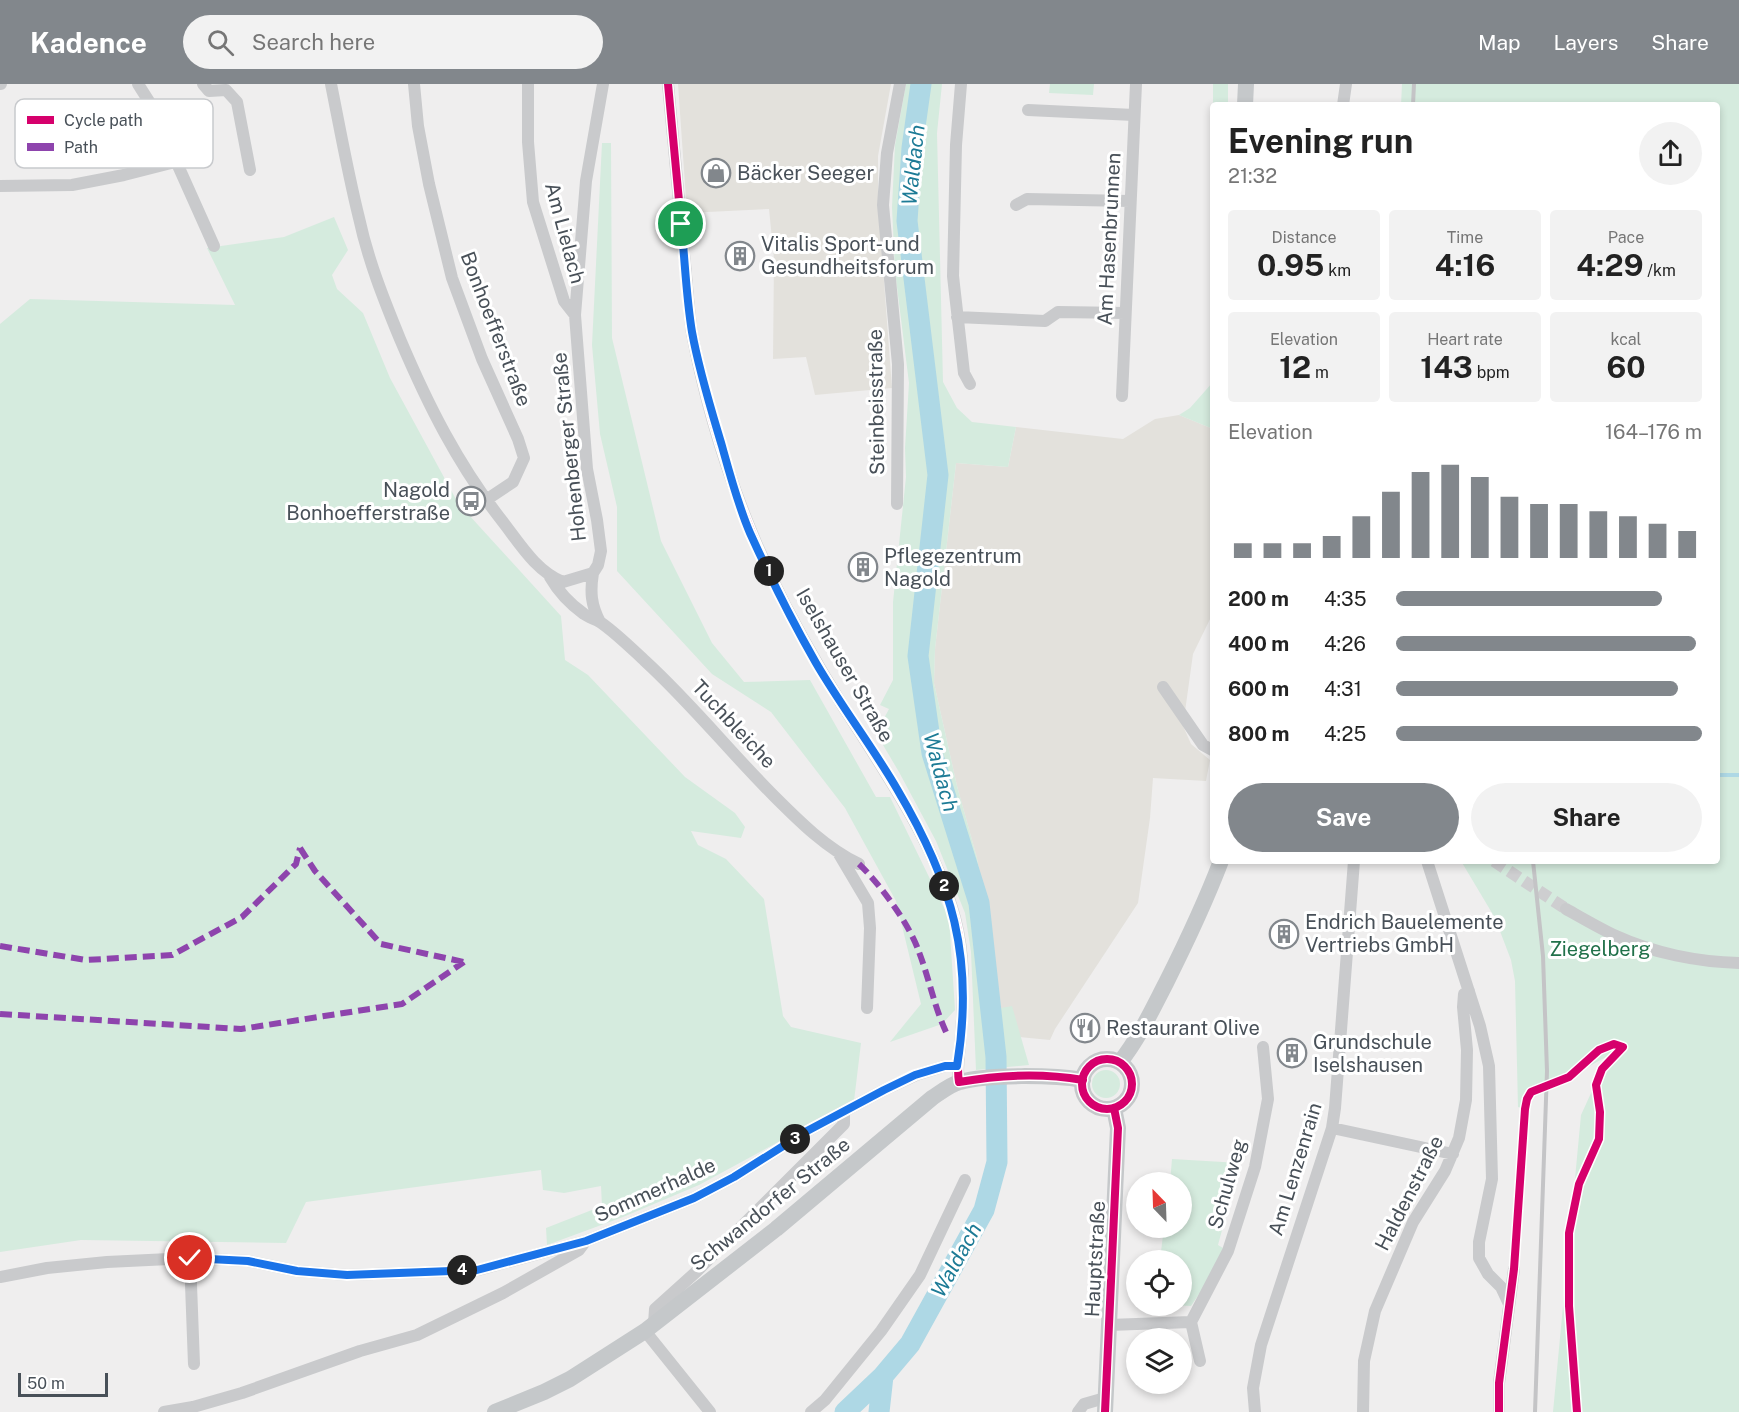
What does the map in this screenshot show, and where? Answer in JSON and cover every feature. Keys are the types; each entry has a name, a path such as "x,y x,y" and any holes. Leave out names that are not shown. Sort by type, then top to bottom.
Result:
{"main road":[{"path":"1245,84 1245,102"},
{"path":"1120,1062 1132,1047 1156,1004 1188,939 1220,864"},
{"path":"1113,1059 1120,1062 1130,1074 1132,1090 1122,1104 1114,1108 1098,1107 1085,1095 1083,1080 1085,1072 1097,1061 1113,1059"},
{"name":"Schwandorfer Straße","path":"495,1412 544,1392 570,1378 650,1328 776,1229 958,1074 988,1078 1065,1077 1083,1080"},
{"name":"Hauptstraße","path":"1105,1405 1118,1128 1114,1108"}],"street":[{"path":"138,84 147,99"},
{"path":"203,84 209,91 226,90 237,102 250,171"},
{"path":"331,84 359,219 385,304 444,434 465,471 486,500 532,559 550,577 563,582 592,573 590,592 593,609 600,622"},
{"name":"Bonhoefferstraße","path":"414,84 418,126 429,184 452,278 482,359 518,439 524,458 513,482 486,500"},
{"name":"Am Lielach","path":"528,84 528,142 533,202 564,301 575,315"},
{"name":"Hohenberger Straße","path":"592,573 598,565 601,551 587,469 575,315 586,181 603,84"},
{"name":"Iselshauser Straße","path":"668,84 692,332 711,411 750,532 784,603 815,662 923,835 944,885 955,920 963,987 958,1074"},
{"name":"Steinbeisstraße","path":"897,504 898,364 884,205 887,153 900,84"},
{"path":"961,84 956,145 953,255 964,373 970,384"},
{"name":"Am Hasenbrunnen","path":"1122,396 1136,84"},
{"path":"1343,102 1346,84"},
{"path":"1028,110 1134,115"},
{"path":"0,186 72,185 152,168"},
{"path":"179,168 214,246"},
{"path":"1016,205 1027,199 1130,201"},
{"path":"957,317 1045,321 1058,312 1125,313"},
{"name":"Tuchbleiche","path":"550,577 567,599 584,615 600,622 680,693 743,764 799,821 839,854 859,864"},
{"path":"1163,687 1203,745 1210,749"},
{"name":"Tuchbleiche","path":"839,854 868,903 870,928 867,1008"},
{"name":"Am Lenzenrain","path":"1254,1412 1253,1388 1261,1346 1332,1128 1343,1020 1354,864"},
{"path":"1428,864 1480,1026 1489,1066 1492,1179 1479,1242 1479,1258 1488,1274 1501,1287 1509,1304"},
{"path":"1566,909 1615,936 1649,949 1704,960 1739,963"},
{"name":"Haldenstraße","path":"1363,1412 1364,1361 1375,1311 1413,1222 1453,1154 1459,1138 1466,1100 1467,1050 1463,1007 1464,994 1469,991"},
{"name":"Schulweg","path":"1191,1322 1228,1251 1255,1167 1268,1099 1263,1047"},
{"name":"Sommerhalde","path":"164,1412 193,1407 242,1393 360,1351 417,1335 503,1293 579,1250 586,1241 694,1198 734,1177 807,1131 915,1075 945,1066 958,1074"},
{"path":"710,1412 650,1328 655,1309 696,1272 844,1124 844,1112"},
{"path":"1332,1128 1453,1154"},
{"path":"811,1412 825,1400 881,1330 920,1275 965,1180"},
{"path":"0,1277 107,1262 190,1258 248,1261 297,1271 347,1275 477,1270 586,1241"},
{"path":"190,1258 194,1364"},
{"path":"1499,1412 1499,1383 1514,1269"},
{"path":"1109,1325 1191,1322 1200,1361"},
{"path":"1078,1412 1084,1404 1105,1405"}],"shaded area":[{"path":"678,84 891,84 878,156 878,202 892,388 815,395 806,357 773,359 774,259 769,209 687,213"},
{"path":"1179,415 1210,428 1210,619 1193,654 1183,726 1191,744 1210,760 1206,781 1153,778 1138,903 1050,1040 1019,1037 1001,1009 977,858 957,786 934,683 935,649 956,463 1008,467 1016,427 1123,439 1155,419"}],"green space":[{"path":"906,84 942,84 937,133 943,382 957,408 972,422 1016,427 1008,467 956,463 935,649 934,683 957,786 977,858 1001,1008 1012,1006 1029,1065 976,1070 971,952 965,913 936,841 870,723 873,718 882,722 889,709 880,705 893,680 893,602 906,477 905,448 909,383 895,271 892,207 895,145"},
{"path":"1050,84 1094,84 1093,95 1049,93"},
{"path":"1213,84 1228,84 1228,102 1213,102"},
{"name":"Ziegelberg","path":"1402,84 1739,84 1739,1412 1553,1412 1581,1115 1602,1069 1621,1049 1569,1077 1532,1092 1527,1099 1525,1109 1518,1107 1515,981 1511,960 1495,918 1463,864 1720,864 1720,102 1401,102"},
{"path":"602,143 611,143 612,338 661,541 712,643 744,682 810,680 876,797 890,797 949,918 955,1010 942,1024 890,1042 921,1004 896,901 845,808 771,712 712,674 617,571 617,507 600,434 592,345"},
{"path":"334,217 348,250 332,275 337,289 363,313 390,378 458,503 561,616 565,660 588,675 685,777 735,813 745,827 741,838 691,831 698,845 726,859 764,899 783,1016 791,1027 861,1043 854,1101 699,1185 623,1217 547,1245 546,1228 602,1206 601,1186 564,1193 543,1190 541,1170 306,1202 286,1243 81,1240 0,1252 0,324 30,299 235,305 207,248 284,237"},
{"path":"1210,385 1210,428 1179,415 1190,408"},
{"path":"1106,1070 1116,1074 1120,1084 1116,1094 1106,1098 1096,1094 1092,1084 1096,1074"},
{"path":"1172,1159 1240,1163 1218,1245 1228,1251 1192,1305 1192,1250 1161,1250 1163,1238 1192,1238 1192,1172 1171,1172"}],"waterway":[{"name":"Waldach","path":"845,1412 883,1376 910,1344 984,1210 997,1162 996,1057 979,903 932,753 918,656 938,475 907,221 912,148 921,84"},
{"path":"1720,775 1739,775"},
{"path":"879,1412 883,1376"}],"tunnel":[{"path":"1498,864 1566,909"}],"railway":[{"path":"1413,102 1414,84"},
{"path":"1533,864 1543,956 1547,1071 1535,1412"}],"marked path":[{"path":"300,848 315,871 381,944 464,962"},
{"path":"0,946 86,960 172,955 242,917 296,864 300,848"},
{"path":"859,864 885,894 915,941 946,1032"},
{"path":"0,1014 241,1029 402,1004 464,962"}],"cycle path":[{"path":"668,84 692,333 718,438 741,506 785,605 831,686 915,822 947,893 958,932 963,976 959,1082 1021,1076 1052,1076 1083,1080"},
{"path":"1499,1412 1499,1383 1514,1269 1527,1099 1531,1092 1569,1077 1599,1050 1614,1044 1623,1047 1602,1069 1596,1085 1600,1112 1599,1139 1579,1184 1569,1233 1569,1306 1577,1412"},
{"path":"1107,1059 1121,1063 1128,1070 1132,1084 1128,1098 1121,1105 1107,1109 1093,1105 1086,1098 1082,1084 1086,1070 1093,1063 1107,1059"},
{"path":"1105,1412 1118,1128 1114,1108"}],"place":[{"name":"Bäcker Seeger","path":"716,173"},
{"name":"Vitalis Sport- und Gesundheitsforum","path":"740,256"},
{"name":"Nagold Bonhoefferstraße","path":"471,501"},
{"name":"Pflegezentrum Nagold","path":"863,567"},
{"name":"Endrich Bauelemente Vertriebs GmbH","path":"1284,934"},
{"name":"Restaurant Olive","path":"1085,1028"},
{"name":"Grundschule Iselshausen","path":"1292,1053"}],"route":[{"path":"190,1258 248,1261 297,1271 347,1275 477,1270 586,1241 694,1198 734,1177 807,1131 884,1090 915,1075 945,1066 957,1066 961,1038 963,987 955,920 944,885 923,835 896,787 815,662 750,532 708,400 692,332 681,224"}]}
